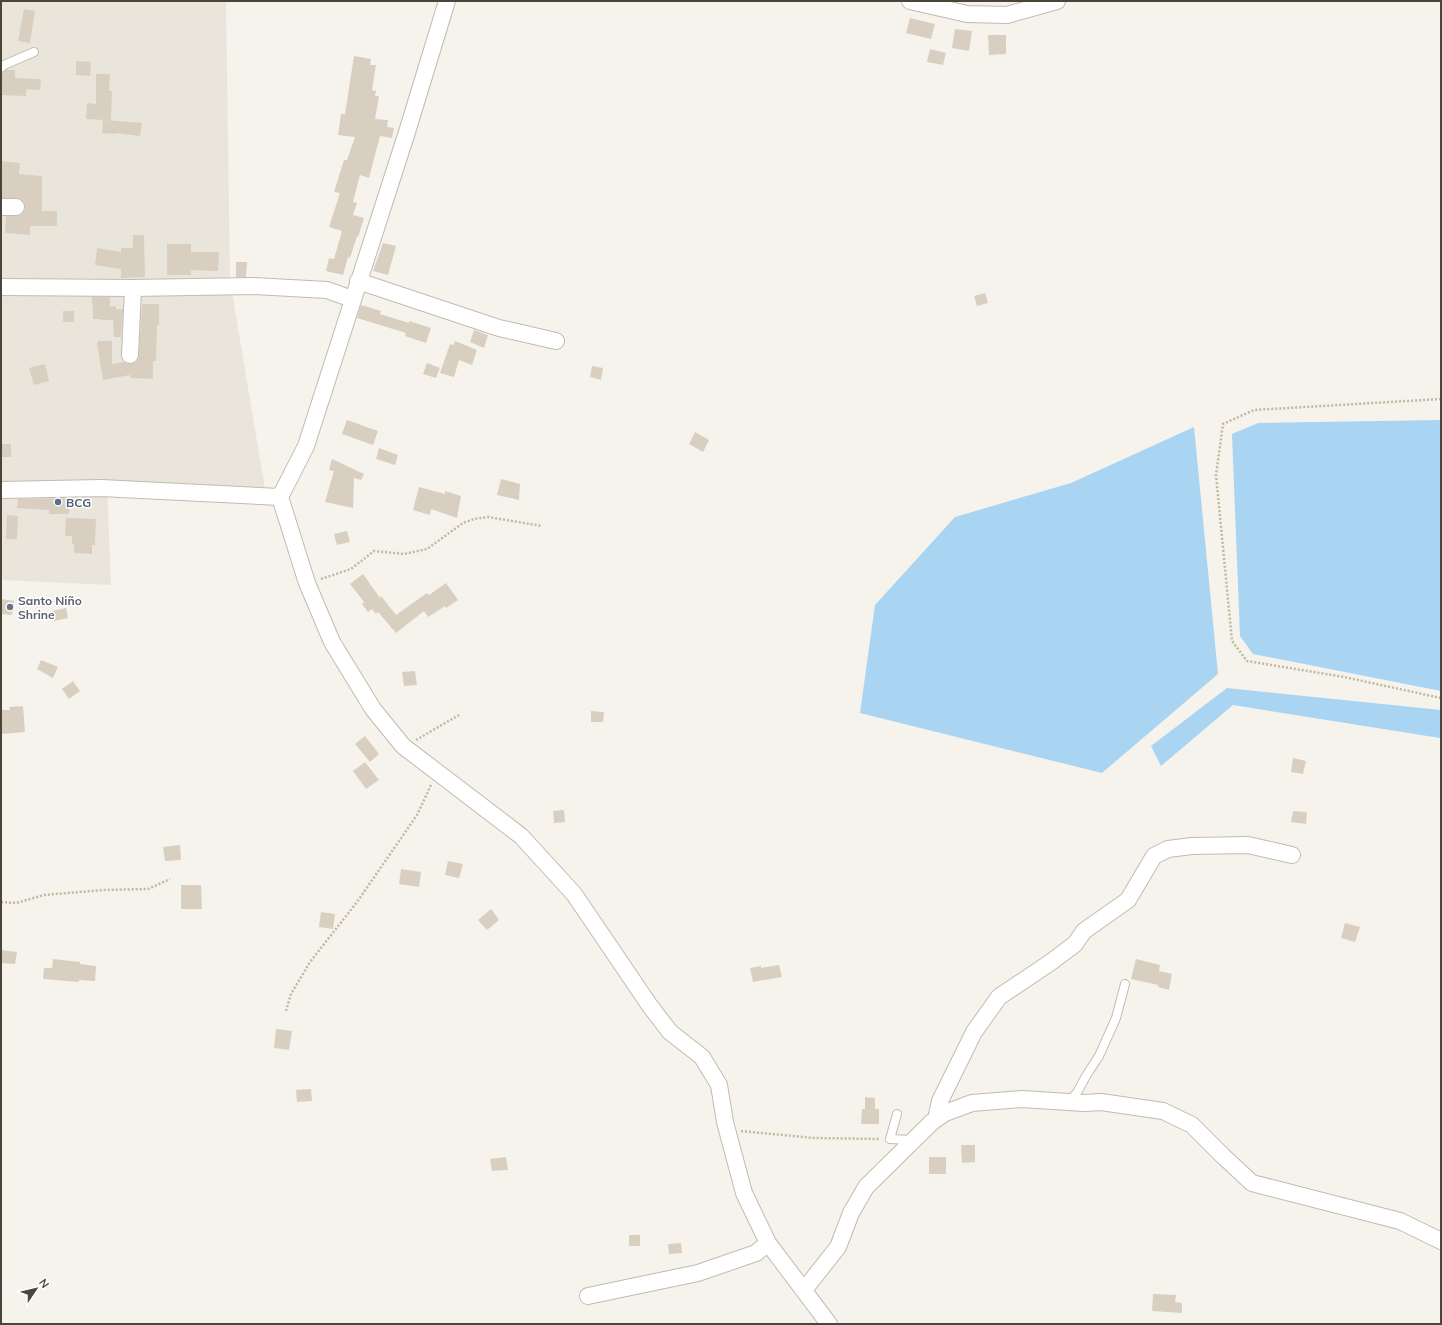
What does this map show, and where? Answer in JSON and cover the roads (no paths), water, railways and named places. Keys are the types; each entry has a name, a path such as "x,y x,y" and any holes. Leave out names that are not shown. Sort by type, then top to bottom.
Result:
{"street":[{"path":"447,1 407,132 352,299 306,446 280,497 307,583 332,642 373,709 403,746 521,836 574,894 670,1032 702,1057 719,1085 725,1122 744,1192 768,1243 829,1324"},
{"path":"910,1 966,14 1007,15 1057,1"},
{"path":"358,281 499,328 556,341"},
{"path":"1,287 133,288 252,286 327,290 352,299"},
{"path":"130,355 133,288"},
{"path":"1,490 101,488 280,497"},
{"path":"936,1119 940,1101 974,1032 999,996 1051,962 1075,944 1084,930 1128,900 1154,856 1168,849 1192,846 1248,845 1292,855"},
{"path":"804,1290 838,1246 851,1213 866,1187 936,1119 945,1113 972,1103 1022,1100 1070,1101 1084,1103 1101,1102 1163,1111 1192,1125 1252,1183 1400,1221 1441,1241"},
{"path":"588,1296 698,1273 756,1253 768,1243"}],"lane":[{"path":"1,68 4,65 34,52"},
{"path":"1070,1101 1078,1091 1099,1056 1116,1018 1125,984"},
{"path":"897,1114 890,1139 913,1140"}],"water":[{"path":"1441,420 1441,691 1253,654 1240,636 1232,434 1258,423"},
{"path":"1194,427 1218,674 1102,773 860,713 875,605 955,517 1071,483"},
{"path":"1227,688 1441,710 1441,735 1440,738 1233,705 1161,766 1151,746"}],"place":[{"name":"BCG","path":"58,502"},
{"name":"Santo Niño Shrine","path":"10,607"}]}
